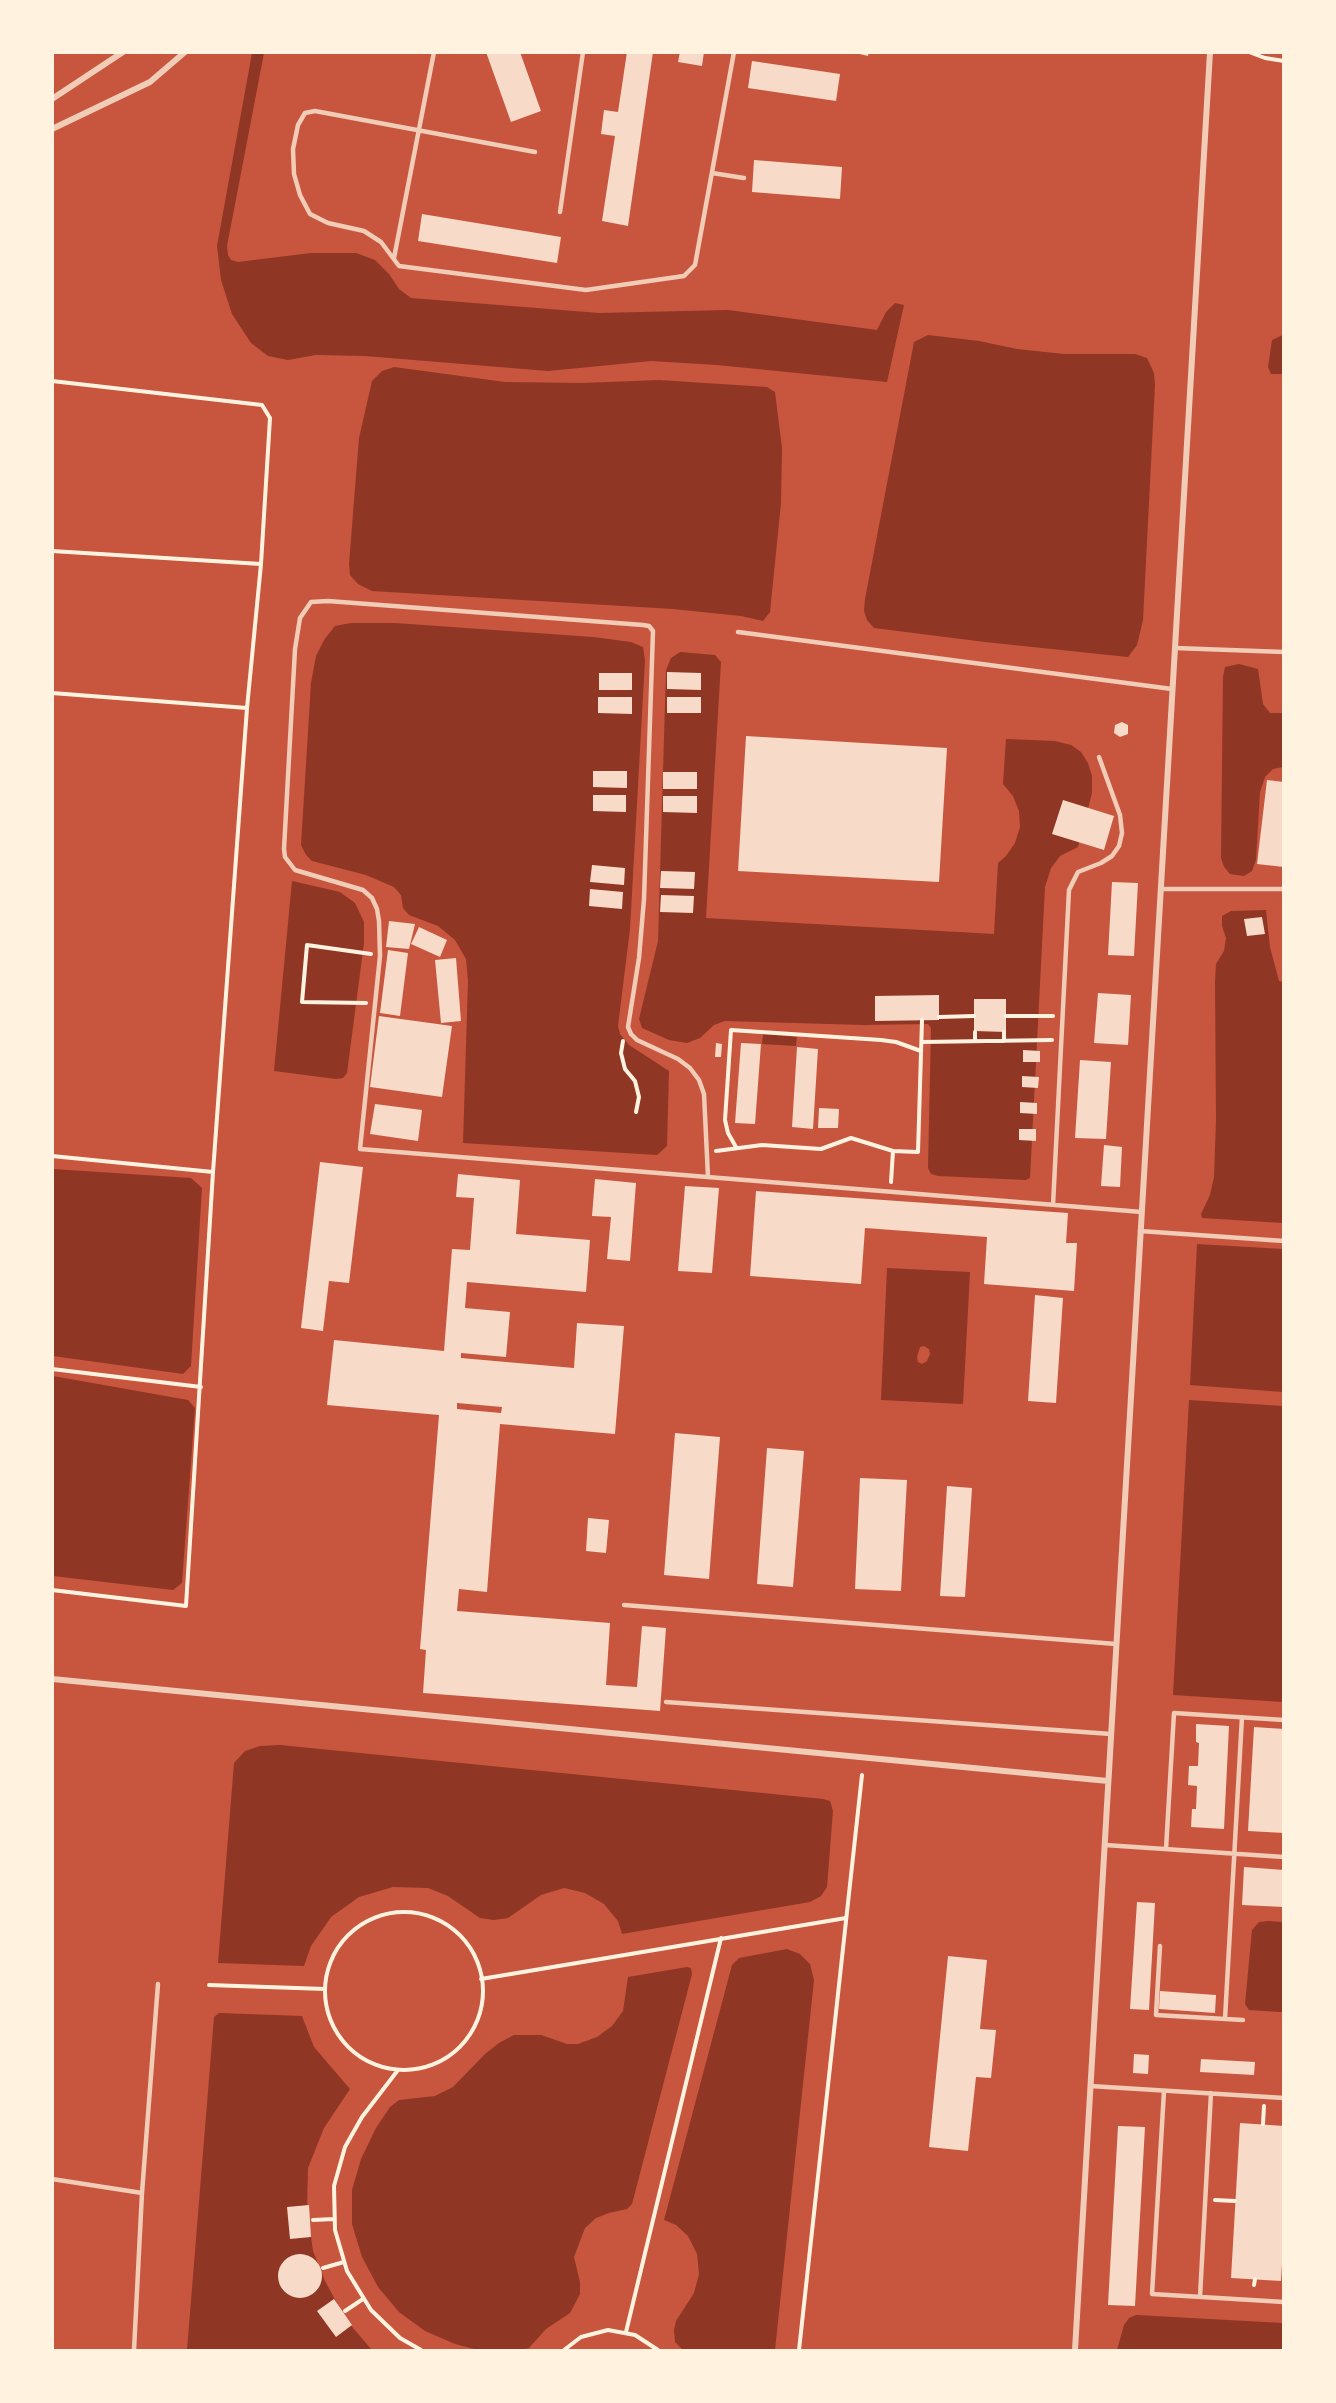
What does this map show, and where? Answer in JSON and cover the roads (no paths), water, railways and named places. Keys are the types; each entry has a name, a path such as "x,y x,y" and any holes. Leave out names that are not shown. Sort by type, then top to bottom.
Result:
{"street":[{"path":"52,99 123,52"},
{"path":"52,129 150,82 185,52"},
{"path":"1075,2350 1210,52"},
{"path":"52,1679 1108,1781"}],"lane":[{"path":"394,258 434,52"},
{"path":"560,212 583,52"},
{"path":"536,152 315,111 305,113 298,125 293,149 294,174 300,195 310,214 328,223 364,231 381,242 399,266 586,290 684,276 694,265 734,52"},
{"path":"712,173 744,178"},
{"path":"708,1177 704,1094 699,1080 690,1068 678,1059 637,1040 631,1035 628,1027 639,958 644,898 653,631 649,626 643,625 328,601 316,601 307,605 300,618 295,649 284,849 285,857 295,870 363,890 372,898 377,909 380,939 379,967 360,1149 1142,1212"},
{"path":"738,632 1172,689"},
{"path":"1175,648 1284,652"},
{"path":"1053,1205 1069,890 1078,872 1112,856 1119,846 1122,833 1122,821 1099,757"},
{"path":"1161,889 1284,889"},
{"path":"1140,1231 1284,1241"},
{"path":"624,1605 1116,1644"},
{"path":"666,1702 1111,1734"},
{"path":"1166,1850 1174,1713 1284,1720"},
{"path":"1226,2019 1242,1717"},
{"path":"1105,1845 1284,1857"},
{"path":"1160,1946 1156,2015 1243,2020"},
{"path":"134,2350 142,2193 158,1984"},
{"path":"1090,2086 1284,2098"},
{"path":"1164,2091 1152,2294 1284,2302"},
{"path":"1200,2297 1211,2094"},
{"path":"52,2180 142,2193"}]}
